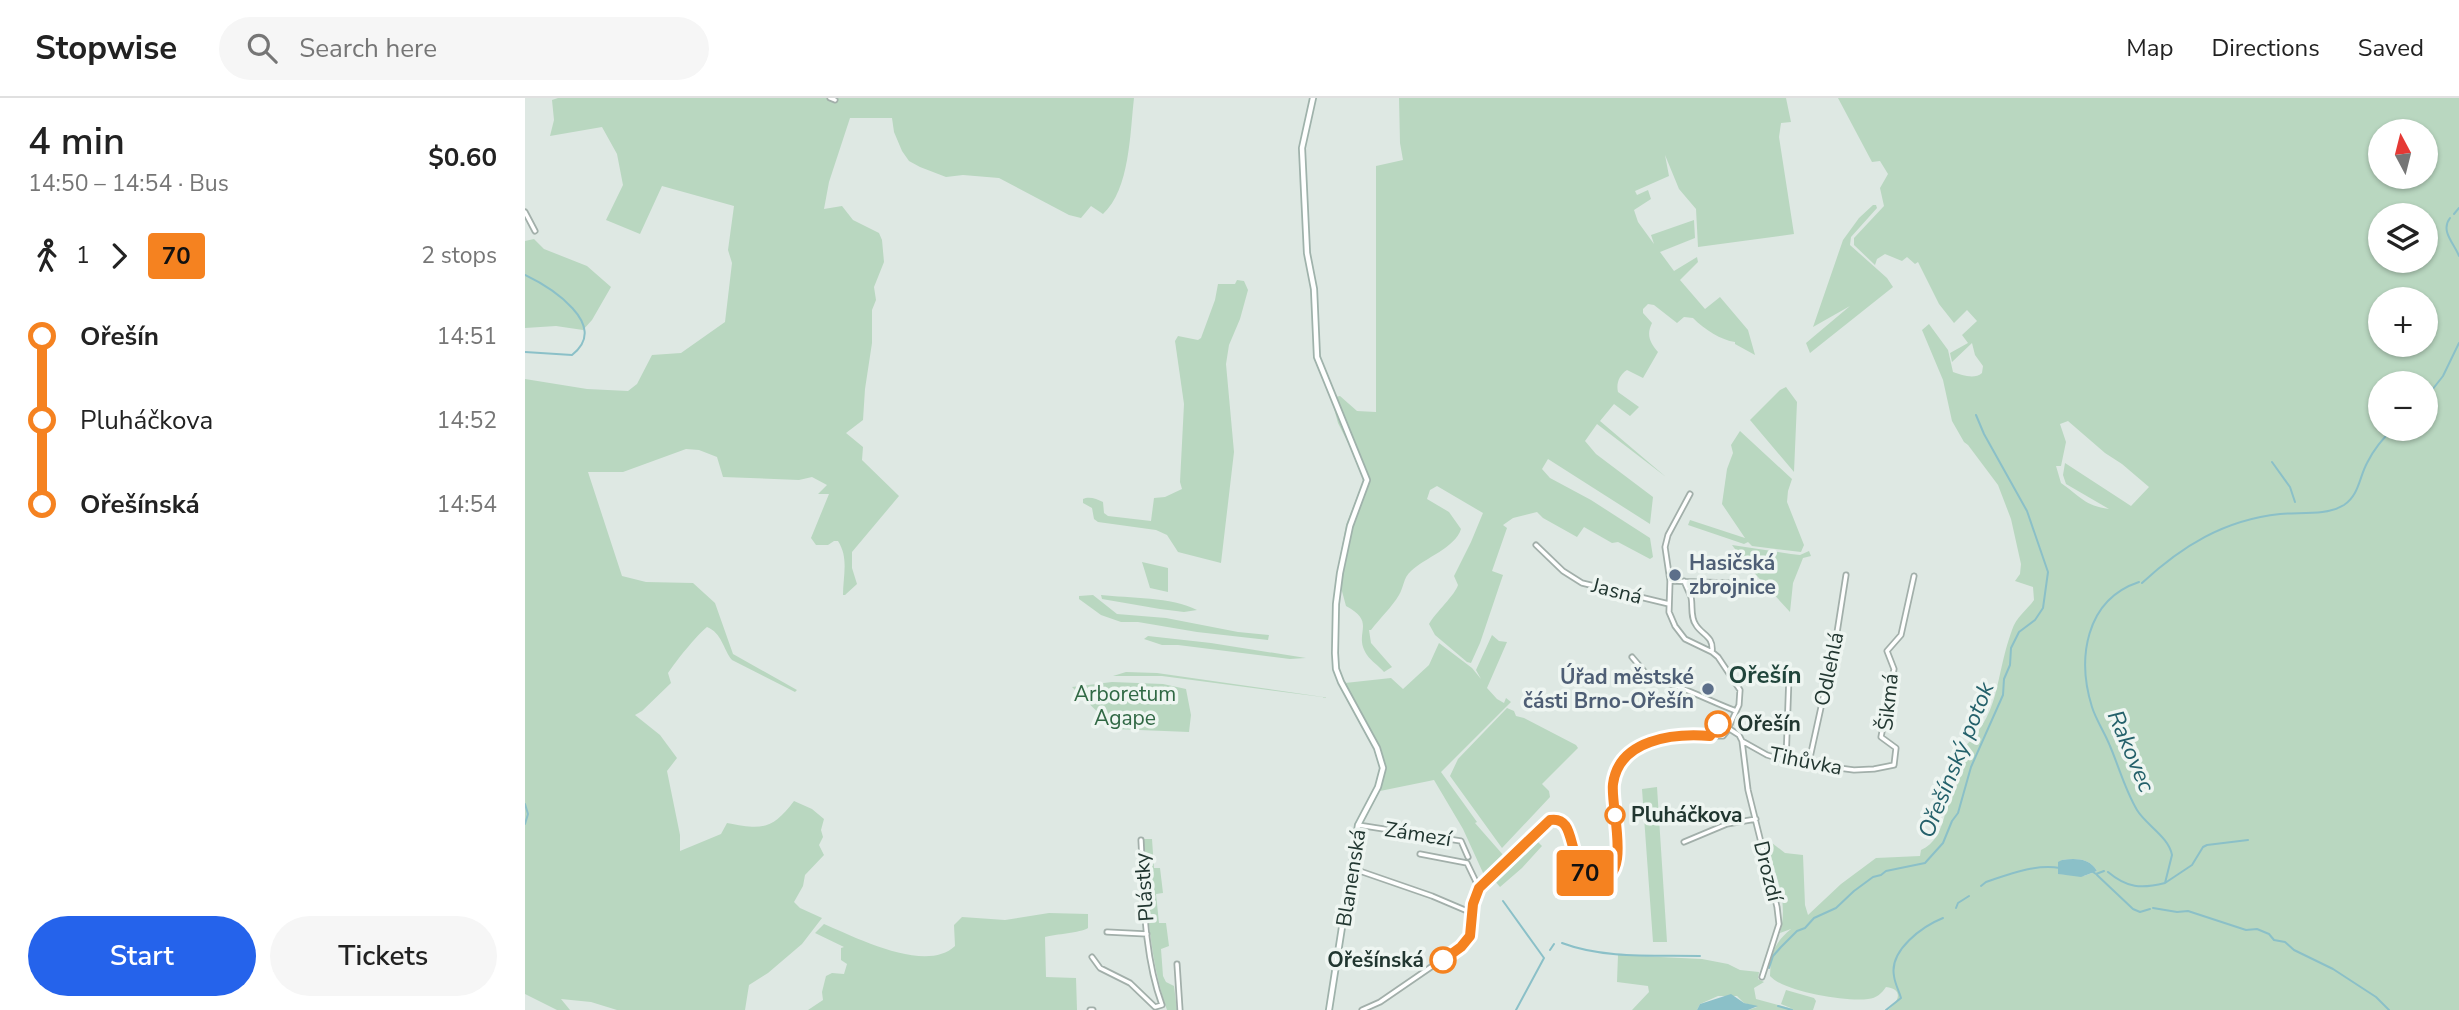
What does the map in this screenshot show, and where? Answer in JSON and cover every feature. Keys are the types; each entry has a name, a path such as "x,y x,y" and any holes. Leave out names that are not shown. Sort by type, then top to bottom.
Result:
{"street":[{"name":"Blanenská","path":"1313,98 1302,148 1307,253 1313,276 1317,357 1367,480 1350,526 1340,573 1335,626 1336,669 1379,751 1383,768 1378,787 1358,825 1329,1010"},
{"path":"525,212 535,231"},
{"path":"1362,1010 1380,1002 1461,947 1471,935 1472,913 1479,888 1547,821 1563,821 1567,826 1575,859 1584,873 1596,880 1610,877 1618,859 1613,784 1623,761 1635,750 1662,738 1684,734 1725,734 1736,711 1740,690 1712,652 1681,636 1670,617 1666,541 1690,494"},
{"name":"Jasná","path":"1536,545 1582,583 1669,604"},
{"name":"Odlehlá","path":"1809,762 1836,639 1846,575"},
{"name":"Šikmá","path":"1874,769 1892,767 1895,764 1896,748 1881,737 1894,668 1888,651 1901,635 1914,576"},
{"path":"1670,581 1731,583"},
{"path":"1684,581 1691,598 1693,620 1709,638 1713,645 1712,652"},
{"path":"1632,657 1650,679"},
{"path":"1786,761 1789,676"},
{"path":"1642,678 1683,687 1701,698 1736,711"},
{"path":"1728,728 1739,735 1742,741"},
{"name":"Tihůvka","path":"1742,741 1767,755 1786,761 1809,762 1837,768 1874,769"},
{"name":"Drozdí","path":"1742,741 1748,790 1771,875 1779,923 1762,977"},
{"path":"1684,842 1727,824 1756,819"},
{"name":"Zámezí","path":"1358,825 1461,841 1468,857"},
{"name":"Plástky","path":"1092,957 1100,968 1130,983 1154,1009 1163,1007 1147,934 1141,840"},
{"path":"1420,854 1467,863 1479,888"},
{"path":"1352,868 1472,913"},
{"name":"Plástky","path":"1107,932 1147,934"},
{"path":"1177,964 1180,1010"}],"green space":[{"path":"1134,98 1130,143 1119,191 1103,214 1091,206 1081,218 1069,215 999,178 963,175 946,177 920,167 909,161 902,151 894,132 892,118 850,118 829,182 824,209 842,206 853,220 879,233 884,262 874,287 876,300 872,310 872,343 863,420 846,433 863,447 862,460 899,496 852,552 852,568 857,584 845,595 844,561 838,541 828,545 816,545 811,538 829,494 818,494 827,485 812,477 799,480 723,477 717,457 699,450 686,449 623,472 588,472 622,576 646,582 693,583 715,603 733,654 797,690 795,692 732,660 719,637 707,627 668,673 671,683 635,715 660,735 677,758 667,771 680,835 680,851 721,834 727,823 758,827 772,823 794,801 812,809 824,819 821,830 823,837 819,845 824,855 805,875 803,886 794,902 800,908 822,918 802,944 768,973 749,985 745,1010 617,1010 591,1002 561,999 570,1010 557,1010 525,994 525,379 587,389 628,391 637,384 652,355 681,353 725,322 732,263 728,250 734,206 662,186 640,234 606,220 623,185 617,154 602,127 550,136 554,120 552,100"},
{"path":"1399,98 1786,98 1791,122 1781,123 1779,137 1794,234 1698,247 1696,209 1679,189 1665,155 1669,176 1635,191 1637,195 1648,190 1651,199 1634,210 1638,222 1654,244 1651,235 1694,220 1695,238 1660,252 1674,271 1697,257 1698,262 1680,280 1705,309 1720,297 1748,330 1755,355 1735,342 1713,334 1693,318 1684,317 1677,323 1654,305 1648,304 1643,309 1643,313 1652,323 1650,339 1658,352 1643,378 1627,370 1620,377 1617,386 1618,392 1639,407 1630,416 1614,404 1600,421 1666,477 1597,424 1585,441 1596,454 1653,497 1650,524 1548,459 1542,469 1550,478 1591,500 1650,538 1653,557 1650,559 1618,542 1612,543 1584,527 1577,537 1537,512 1513,518 1503,525 1507,528 1492,571 1503,575 1480,643 1471,663 1467,662 1435,635 1429,624 1458,585 1454,576 1483,513 1437,486 1430,490 1427,499 1449,512 1461,529 1453,542 1408,574 1401,592 1369,630 1371,643 1392,667 1384,672 1363,647 1363,623 1355,612 1346,606 1337,573 1346,525 1363,481 1361,469 1338,423 1331,398 1340,396 1357,411 1376,412 1376,166 1403,160"},
{"path":"1838,98 2459,98 2459,1010 1888,1010 1898,996 1892,988 1886,987 1879,995 1871,998 1846,999 1816,995 1788,987 1770,976 1774,950 1791,929 1780,933 1782,899 1768,846 1772,843 1785,853 1803,855 1805,905 1808,915 1841,884 1876,858 1920,856 1921,850 1930,844 1943,823 1951,759 1980,729 1988,714 2014,625 2034,600 2033,587 2015,581 2020,574 2021,564 2011,519 1998,485 1964,442 1952,421 1943,380 1922,330 1929,324 1948,350 1953,372 1975,376 1982,373 1983,366 1975,355 1972,343 1952,362 1950,353 1968,343 1962,335 1977,321 1967,310 1954,323 1939,304 1918,262 1915,264 1907,257 1902,261 1885,254 1877,259 1875,265 1854,245 1854,238 1884,206 1880,188 1888,174 1880,161 1872,162","holes":["2068,421 2149,487 2131,506 2065,463 2063,475 2066,484 2109,509 2088,503 2061,483 2056,466 2061,466 2066,442 2060,424","2077,859 2086,861 2097,871 2084,876 2059,874 2058,867 2062,860"]},
{"path":"1873,205 1877,208 1851,237 1850,245 1887,278 1893,287 1810,353 1806,343 1850,306 1813,327 1843,240 1859,218"},
{"path":"534,239 544,249 587,266 611,287 583,330 556,326 525,328 525,241"},
{"path":"1237,280 1244,281 1248,290 1229,345 1226,364 1234,452 1221,563 1178,552 1167,535 1156,530 1098,522 1094,519 1092,508 1083,503 1083,499 1103,502 1104,513 1108,516 1151,521 1154,498 1165,497 1182,489 1180,482 1184,404 1175,341 1178,336 1198,340 1201,338 1218,284 1235,284"},
{"path":"1786,387 1797,402 1794,472 1750,420"},
{"path":"1740,431 1792,479 1787,502 1804,545 1801,552 1752,546 1748,542 1744,544 1688,525 1690,520 1745,538 1722,504 1727,469 1733,453 1731,445"},
{"path":"1732,545 1800,555 1809,551 1811,556 1803,558 1793,583 1790,612 1747,565"},
{"path":"1142,562 1168,568 1168,592 1150,588"},
{"path":"1093,595 1117,614 1166,618 1269,635 1268,640 1121,622 1101,615 1079,599 1079,596"},
{"path":"1101,595 1163,600 1197,610 1184,612 1160,609 1102,599"},
{"path":"1492,635 1499,641 1507,642 1487,688 1497,699 1504,703 1506,698 1511,702 1441,772 1477,822 1475,823 1504,856 1484,875 1463,829 1434,780 1380,791 1386,769 1381,749 1345,683 1391,678 1403,689 1429,665 1439,643 1472,668 1481,679 1476,670"},
{"path":"1148,636 1306,658 1290,659 1162,645 1144,639"},
{"path":"1126,672 1157,673 1330,698 1162,676 1113,676"},
{"name":"Arboretum Agape","path":"1112,682 1163,684 1186,689 1191,715 1189,732 1115,729 1072,687"},
{"path":"1507,708 1514,711 1516,716 1578,748 1542,784 1549,791 1550,797 1502,848 1450,776 1458,759"},
{"path":"1657,787 1667,942 1653,942 1642,789"},
{"path":"1142,839 1152,839 1154,868 1160,868 1163,893 1156,894 1159,923 1166,923 1169,946 1161,949 1163,976 1166,982 1174,986 1177,1010 1167,1010 1156,969 1149,926"},
{"path":"1535,839 1542,846 1500,887 1494,880"},
{"path":"1049,913 1088,914 1088,928 1045,937 1046,977 1076,978 1077,1010 808,1010 823,1000 826,976 832,973 844,974 847,964 841,960 841,948 844,947 815,933 824,924 890,950 927,956 942,954 955,946 954,925 962,917 1005,920"},
{"path":"1618,955 1702,959 1728,964 1740,970 1759,972 1758,979 1764,982 1754,988 1756,999 1793,1009 1781,1004 1786,990 1814,998 1816,1001 1813,1010 1748,1010 1757,1007 1744,1003 1737,996 1718,996 1700,1004 1697,1010 1632,1010 1649,992 1648,986 1617,982"}],"water":[{"path":"2086,861 2097,871 2081,877 2058,874 2058,862"},
{"path":"1731,994 1744,1003 1758,1006 1748,1010 1697,1010 1700,1004"}],"waterway":[{"name":"Rakovec","path":"2454,214 2459,208"},
{"name":"Rakovec","path":"2450,218 2446,228 2459,256"},
{"path":"525,275 548,288 573,308 585,332 582,343 572,355 525,352"},
{"name":"Rakovec","path":"2438,382 2459,343"},
{"name":"Ořešínský potok","path":"1769,968 1773,956 1781,947 1814,918 1836,908 1873,877 1886,871 1925,863 1943,843 1958,813 1971,767 2003,695 2011,648 2019,632 2035,620 2043,608 2048,572 2027,511 1976,415"},
{"name":"Rakovec","path":"2142,583 2188,546 2240,522 2280,514 2321,512 2344,505 2356,491 2364,469 2382,441"},
{"path":"2272,462 2290,487 2295,502"},
{"name":"Rakovec","path":"2108,872 2135,886 2165,883 2172,855 2167,842 2141,816 2133,802 2094,712 2087,689 2086,651 2096,617 2107,602 2139,582"},
{"path":"525,804 528,814 525,824"},
{"path":"2165,883 2192,865 2203,847 2248,840"},
{"name":"Rakovec","path":"1981,886 2022,870 2060,868"},
{"name":"Rakovec","path":"2093,872 2096,874 2104,871"},
{"path":"2097,875 2133,909 2140,912 2150,909"},
{"name":"Rakovec","path":"1956,908 1958,903 1969,896"},
{"path":"1503,901 1544,958 1516,1010"},
{"path":"2153,908 2188,911 2246,930 2257,929 2269,934 2274,940 2285,942 2294,950 2333,969 2376,997 2389,1010"},
{"name":"Rakovec","path":"1886,1010 1901,998 1894,966 1902,948 1917,933 1943,918"},
{"path":"1562,943 1612,954 1700,956"},
{"path":"1550,950 1554,944"},
{"name":"Rakovec","path":"1778,1006 1792,1010"}],"bus line":[{"name":"70","path":"1443,960 1466,943 1470,936 1473,904 1479,888 1547,821 1563,821 1567,826 1575,859 1584,873 1596,880 1610,877 1618,859 1613,784 1623,761 1635,750 1662,738 1684,734 1710,736 1718,724"}],"place":[{"name":"Hasičská zbrojnice","path":"1675,575"},
{"name":"Úřad městské části Brno-Ořešín","path":"1708,689"},
{"name":"Ořešín","path":"1718,724"},
{"name":"Pluháčkova","path":"1615,815"},
{"name":"Ořešínská","path":"1443,960"}],"district":[{"name":"Ořešín","path":"1765,675"}]}
